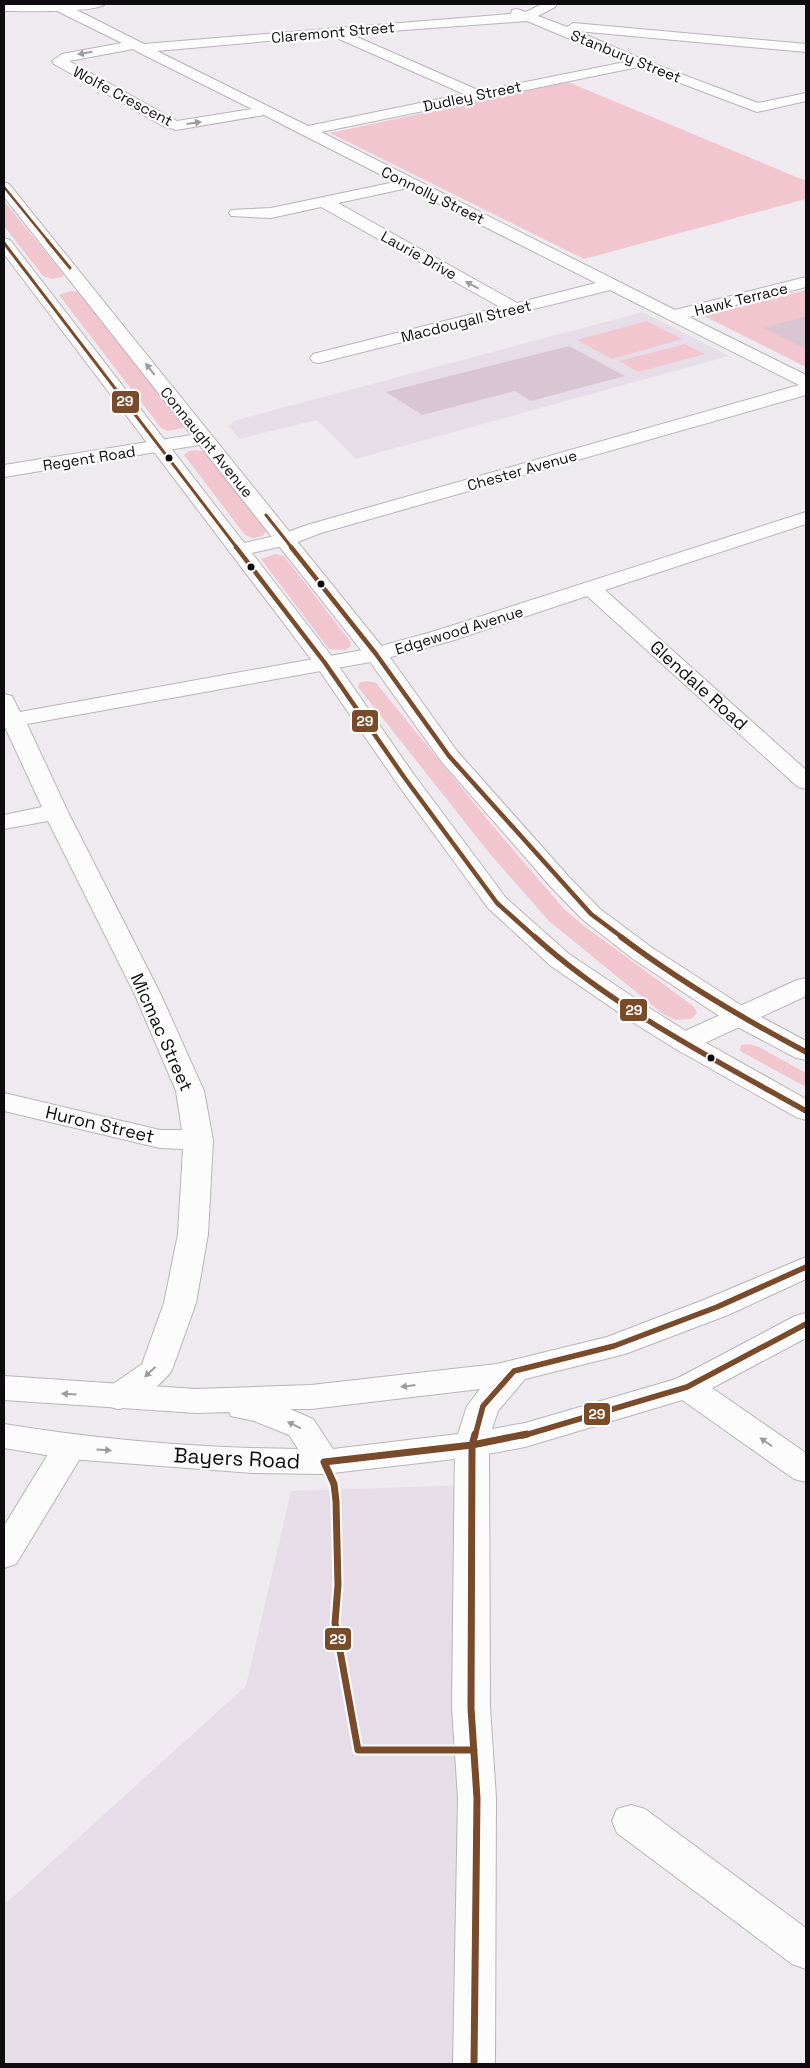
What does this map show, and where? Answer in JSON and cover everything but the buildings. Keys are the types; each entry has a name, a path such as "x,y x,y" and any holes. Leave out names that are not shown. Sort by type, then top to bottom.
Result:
{"street":[{"path":"4,8 99,4"},
{"name":"Stanbury Street","path":"494,4 552,25 639,63 757,108 806,97"},
{"path":"526,17 551,4"},
{"name":"Connolly Street","path":"60,7 806,382"},
{"name":"Claremont Street","path":"137,46 526,17"},
{"path":"552,25 806,48"},
{"path":"340,32 344,36 477,95"},
{"name":"Wolfe Crescent","path":"137,46 67,57 59,61 176,126 265,111"},
{"name":"Dudley Street","path":"306,131 639,63"},
{"path":"238,213 271,213 410,183"},
{"name":"Connaught Avenue","path":"4,187 61,286 161,447 325,663 404,777 497,902 560,960 644,1018 806,1111"},
{"name":"Laurie Drive","path":"324,202 514,308"},
{"name":"Connaught Avenue","path":"4,243 61,286 204,439 376,654 449,756 591,914 642,953 740,1017 806,1052"},
{"name":"Hawk Terrace","path":"675,316 806,282"},
{"name":"Macdougall Street","path":"319,358 613,284"},
{"name":"Chester Avenue","path":"238,550 286,540 314,529 806,389"},
{"name":"Regent Road","path":"4,471 204,439"},
{"path":"797,521 806,538"},
{"name":"Edgewood Avenue","path":"8,710 376,654 443,636 797,521"},
{"name":"Glendale Road","path":"591,588 806,782"},
{"name":"Micmac Street","path":"8,710 56,812 148,996 190,1091 198,1140 194,1234 180,1303 156,1370 118,1397"},
{"path":"4,822 56,812"},
{"path":"684,1042 806,986"},
{"name":"Huron Street","path":"4,1102 160,1138 198,1140"},
{"path":"196,1402 311,1397 456,1381 514,1371 614,1346 717,1307 806,1266"},
{"name":"Bayers Road","path":"4,1436 70,1447 253,1461 324,1462 472,1445 525,1435 687,1387 806,1324"},
{"path":"474,2064 477,1798 471,1708 472,1445 483,1406 514,1371"},
{"path":"687,1387 806,1470"},
{"path":"4,1388 196,1402 259,1410 301,1427 324,1462"},
{"path":"4,1555 70,1447"},
{"path":"631,1821 806,1951"}],"shaded area":[{"path":"568,82 806,181 806,199 584,259 330,133"},
{"path":"4,201 64,275 62,277 52,279 43,276 4,226"},
{"path":"806,290 806,367 704,316"},
{"path":"71,291 78,292 186,426 184,428 167,431 161,428 59,295"},
{"path":"643,312 729,356 356,459 317,420 239,439 229,426 236,420"},
{"path":"647,321 682,339 612,359 577,340"},
{"path":"685,344 705,354 638,372 619,361"},
{"path":"189,451 205,452 266,531 263,536 253,538 245,535 184,455"},
{"path":"275,554 284,556 350,641 351,646 345,650 329,649 261,559"},
{"path":"367,681 376,683 492,825 564,909 584,926 693,1006 697,1013 691,1019 676,1020 663,1014 549,921 490,854 358,687 359,683"},
{"path":"749,1044 759,1047 806,1073 806,1087 740,1051 741,1045"},
{"path":"468,1485 477,1798 474,2064 4,2064 4,1905 246,1686 291,1491"}],"transit line":[{"name":"29","path":"4,187 70,268"},
{"name":"29","path":"4,243 325,663 404,777 497,903 560,960 644,1017 684,1042 806,1111"},
{"name":"29","path":"266,515 376,654 449,756 591,914 642,953 740,1017 806,1052"},
{"name":"29","path":"474,2064 477,1798 471,1708 472,1445 483,1406 514,1371 614,1346 717,1307 806,1267"},
{"name":"29","path":"474,1750 358,1750 335,1623 338,1585 336,1501 334,1484 324,1462 472,1445 525,1435 564,1424 687,1387 806,1324"}]}
